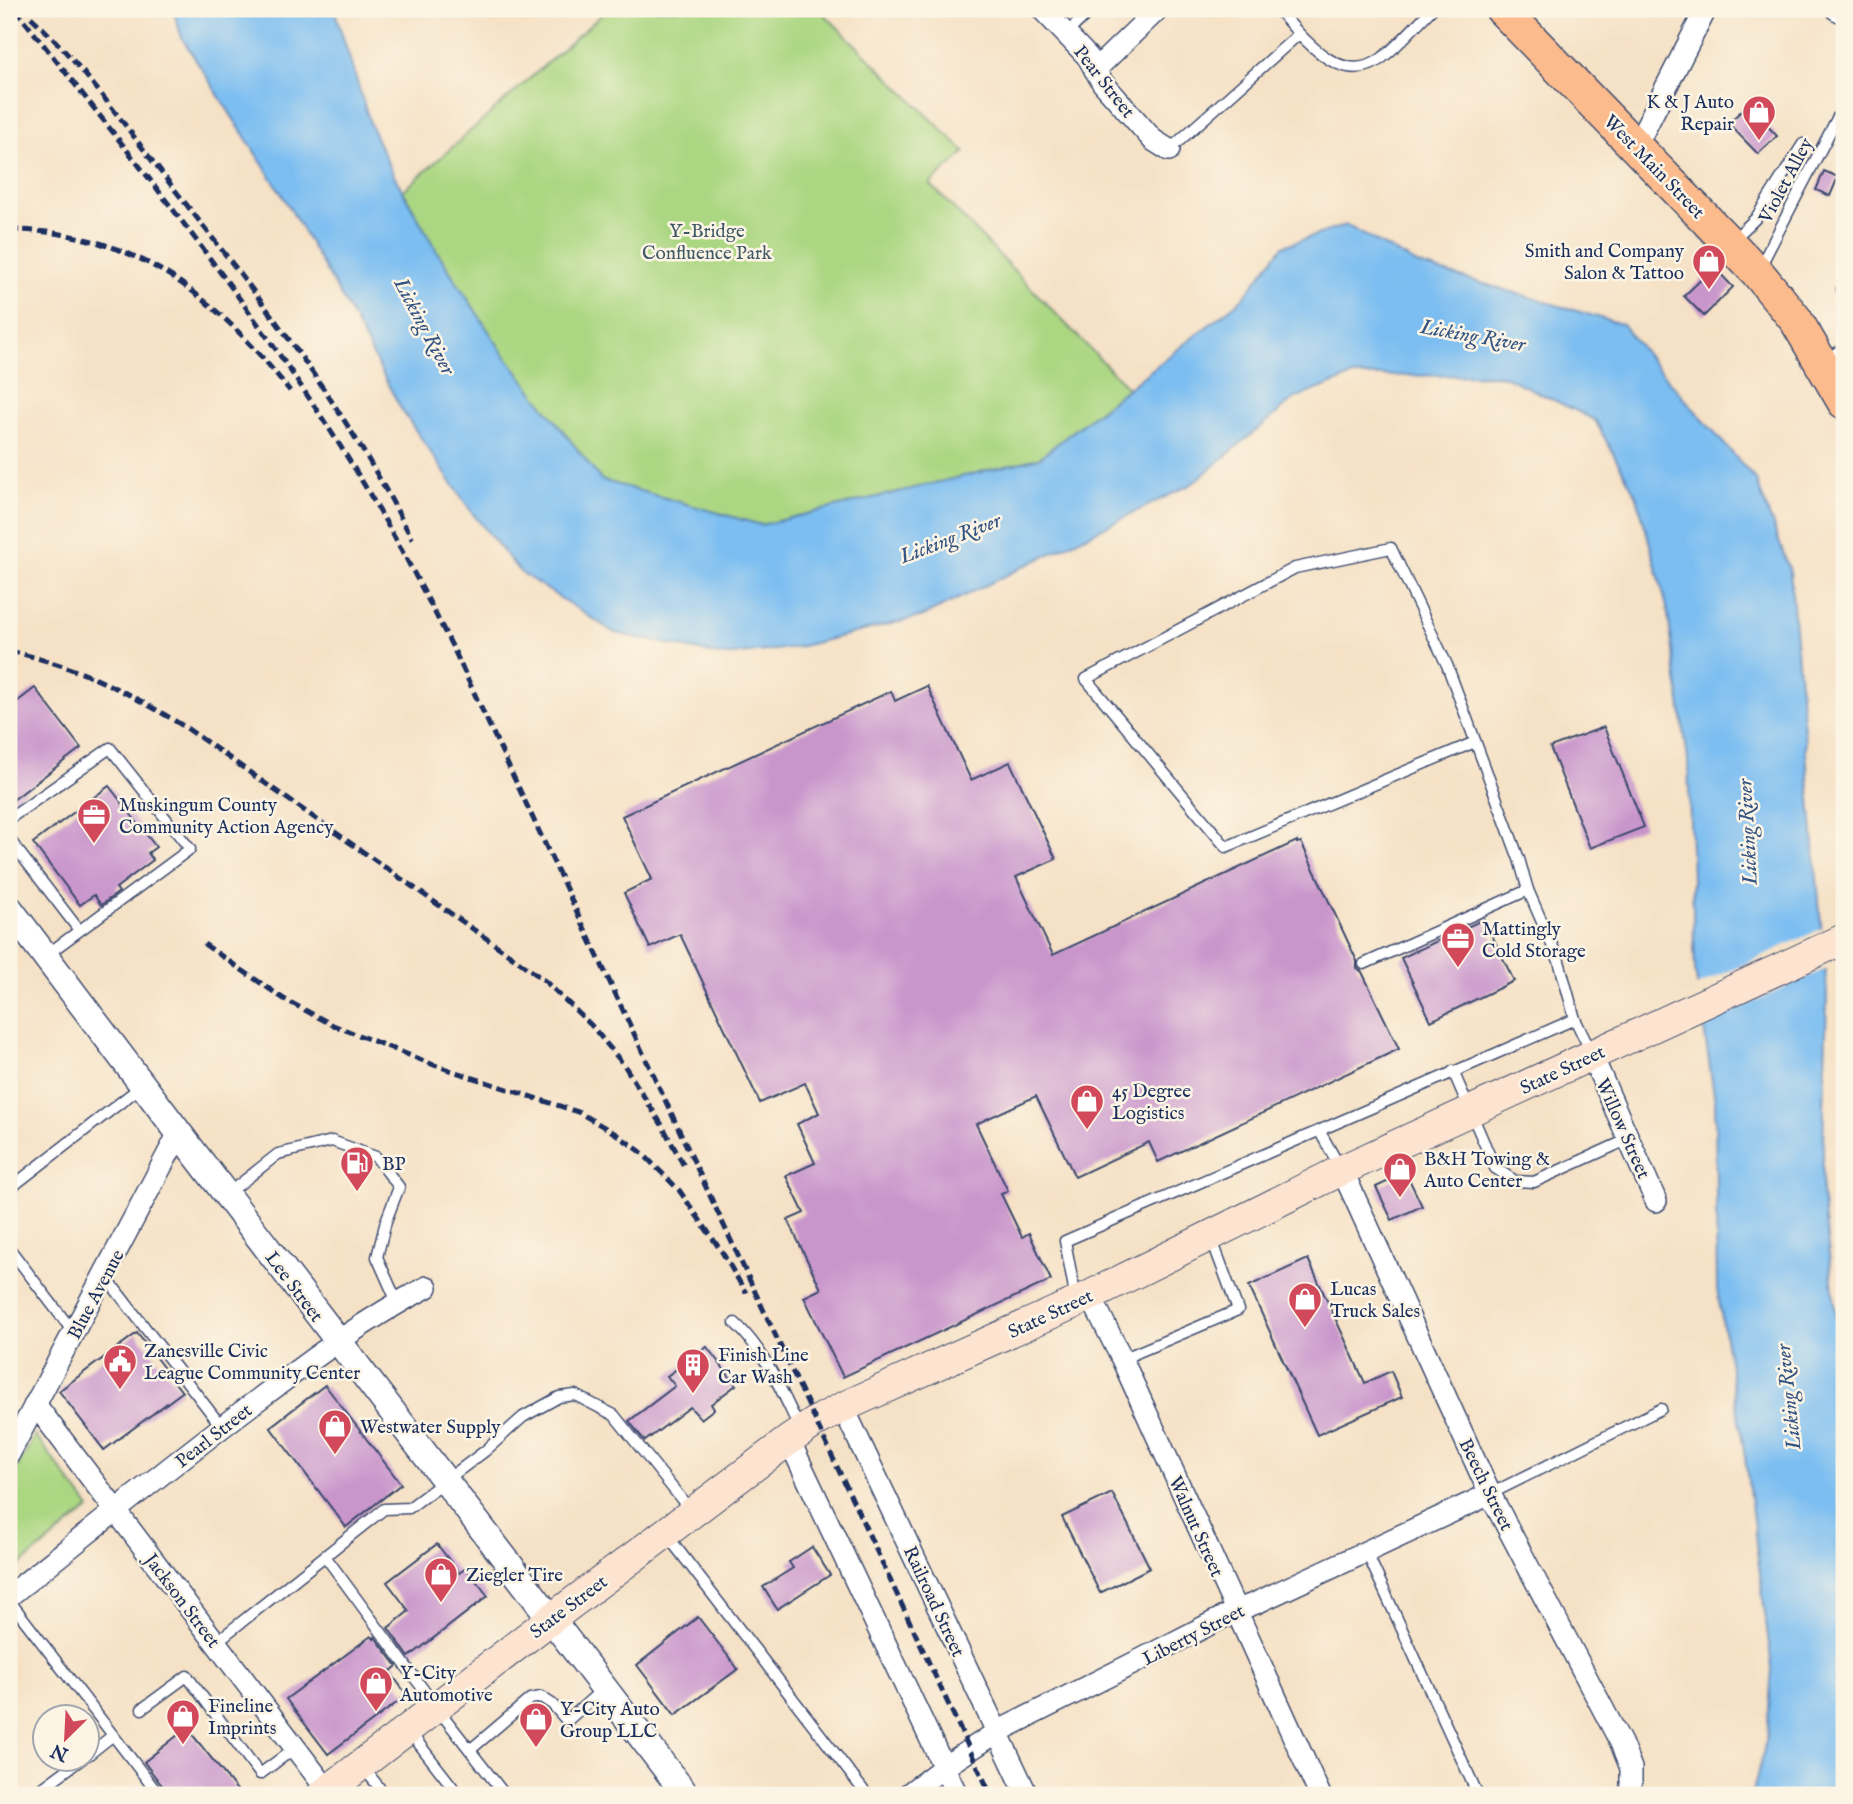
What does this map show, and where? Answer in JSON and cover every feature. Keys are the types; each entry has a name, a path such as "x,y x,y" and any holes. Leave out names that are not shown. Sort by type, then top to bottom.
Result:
{"main road":[{"name":"West Main Street","path":"1502,9 1730,243 1796,320 1833,355 1844,402"},
{"name":"State Street","path":"327,1794 551,1619 817,1421 1084,1299 1342,1170 1844,939"}],"street":[{"name":"Pear Street","path":"1042,9 1088,57 1102,82 1153,140 1169,150"},
{"path":"1095,70 1158,9"},
{"path":"1636,146 1706,9"},
{"path":"1836,9 1844,13"},
{"name":"Lee Street","path":"9,908 686,1795"},
{"name":"Willow Street","path":"1592,1056 1656,1201"},
{"name":"Blue Avenue","path":"9,1454 179,1133"},
{"name":"Beech Street","path":"1342,1170 1490,1494 1621,1742 1631,1768 1631,1795"},
{"name":"Pearl Street","path":"9,1598 222,1427 337,1340 427,1287"},
{"name":"Walnut Street","path":"1084,1299 1122,1359 1320,1795"},
{"name":"Jackson Street","path":"35,1405 327,1794"},
{"name":"Railroad Street","path":"843,1407 1027,1795"},
{"path":"795,1436 957,1795"},
{"name":"Liberty Street","path":"907,1795 997,1732 1235,1611 1490,1494"}],"lane":[{"path":"1067,33 1092,9"},
{"path":"1277,9 1298,33 1333,62 1352,69 1362,68 1380,60 1432,9"},
{"path":"1169,150 1298,33"},
{"name":"Violet Alley","path":"1757,272 1844,105"},
{"path":"1730,243 1756,218 1803,144"},
{"path":"1844,286 1844,293"},
{"path":"1475,742 1226,847 1086,679 1295,568 1391,548 1447,665 1519,859 1528,890 1559,961 1575,1019 1592,1056"},
{"path":"9,819 110,748 190,849 45,956"},
{"path":"9,839 79,930"},
{"path":"1364,964 1528,890"},
{"path":"1084,1299 1065,1241 1575,1019"},
{"path":"1453,1071 1495,1168 1515,1181 1534,1182 1629,1139"},
{"path":"9,1189 143,1085"},
{"path":"1320,1132 1342,1170"},
{"path":"226,1195 278,1154 332,1141 376,1157 399,1187 386,1221 377,1257 397,1303"},
{"path":"1122,1359 1238,1310 1210,1235"},
{"path":"9,1248 74,1334"},
{"path":"105,1276 222,1427"},
{"path":"735,1323 751,1338 773,1372 795,1436"},
{"path":"215,1643 384,1509 409,1508 485,1451 523,1417 559,1398 575,1395 614,1415 692,1513"},
{"path":"1490,1494 1661,1409"},
{"path":"665,1533 867,1795"},
{"path":"1366,1551 1478,1795"},
{"path":"325,1556 505,1795"},
{"path":"9,1598 112,1737 159,1795"},
{"path":"142,1709 187,1676 260,1774 295,1748"},
{"path":"470,1750 530,1699 541,1697 552,1704 567,1721 604,1688"},
{"path":"408,1730 457,1795"},
{"path":"102,1744 112,1737"},
{"path":"361,1765 385,1795"},
{"path":"33,1795 65,1772"}],"green space":[{"name":"Y-Bridge Confluence Park","path":"608,9 819,9 965,152 930,184 1128,388 1039,458 761,525 601,480 503,353 436,250 403,191"},
{"path":"35,1435 90,1508 9,1574 9,1483"}],"water":[{"name":"Licking River","path":"173,9 334,9 371,126 392,172 436,250 503,353 601,480 761,525 1039,458 1242,299 1283,246 1346,225 1419,265 1622,324 1756,480 1790,571 1827,992 1822,1193 1844,1367 1844,1795 1752,1795 1767,1738 1772,1668 1745,1457 1717,1289 1715,1101 1695,970 1688,760 1667,607 1637,497 1595,420 1502,375 1353,376 1295,398 1192,484 923,616 798,647 724,656 615,633 520,572 473,514 401,409 349,310 281,193 182,38"}],"pier":[{"path":"1825,927 1828,968 1700,1027 1694,987"}],"building":[{"path":"1748,105 1777,136 1758,154 1728,123"},
{"path":"1824,171 1838,177 1830,196 1816,190"},
{"name":"Smith and Company Salon & Tattoo","path":"1714,267 1733,287 1704,316 1684,296"},
{"path":"927,686 971,780 1010,762 1056,859 1016,877 1053,955 1297,841 1301,842 1357,961 1357,968 1362,972 1399,1049 1158,1162 1149,1142 1075,1177 1036,1096 976,1124 1008,1191 1001,1194 1022,1237 1029,1233 1051,1280 843,1377 804,1297 821,1289 788,1220 804,1213 786,1176 815,1163 797,1124 819,1113 805,1083 760,1103 680,934 650,948 624,893 652,879 622,816 891,691 895,701"},
{"path":"35,688 81,748 9,803 9,708"},
{"path":"1604,727 1644,827 1590,848 1550,747"},
{"name":"Muskingum County Community Action Agency","path":"109,786 156,847 148,853 153,860 116,888 119,892 101,905 94,895 80,905 33,843"},
{"name":"Mattingly Cold Storage","path":"1484,919 1514,981 1431,1021 1401,958"},
{"name":"B&H Towing & Auto Center","path":"1406,1173 1422,1206 1392,1220 1376,1187"},
{"name":"Lucas Truck Sales","path":"1308,1259 1365,1383 1391,1371 1402,1397 1317,1435 1249,1286"},
{"name":"Zanesville Civic League Community Center","path":"137,1333 182,1392 104,1450 59,1391"},
{"name":"Finish Line Car Wash","path":"707,1347 736,1385 711,1404 714,1409 701,1419 690,1407 645,1441 629,1421 675,1386 667,1376"},
{"name":"Westwater Supply","path":"325,1385 401,1484 346,1527 270,1427"},
{"path":"1112,1493 1150,1568 1100,1593 1062,1517"},
{"name":"Ziegler Tire","path":"437,1544 459,1573 466,1568 488,1596 409,1657 388,1628 409,1611 387,1582"},
{"path":"812,1547 830,1575 777,1609 763,1587 793,1568 789,1562"},
{"path":"698,1617 738,1669 675,1715 637,1665"},
{"path":"371,1636 374,1639 375,1637 397,1666 390,1672 407,1695 328,1754 286,1699"},
{"name":"Fineline Imprints","path":"187,1728 241,1795 170,1795 160,1783 144,1762"}],"railway":[{"path":"15,9 178,216 256,321 347,457 411,568 455,652 991,1795"},
{"path":"31,17 101,94 272,317 348,426 412,539"},
{"path":"9,230 54,233 96,242 134,256 169,275 201,298 232,326 290,391"},
{"path":"9,651 56,664 101,681 185,727 545,981 591,1025 624,1065 684,1166"},
{"path":"204,944 284,999 333,1025 434,1065 578,1112 616,1134 640,1151 679,1190 722,1252 746,1293"}],"place":[{"name":"K & J Auto Repair","path":"1759,142"},
{"name":"Smith and Company Salon & Tattoo","path":"1709,291"},
{"name":"Muskingum County Community Action Agency","path":"94,845"},
{"name":"Mattingly Cold Storage","path":"1458,969"},
{"name":"45 Degree Logistics","path":"1087,1131"},
{"name":"BP","path":"357,1193"},
{"name":"B&H Towing & Auto Center","path":"1400,1199"},
{"name":"Lucas Truck Sales","path":"1305,1329"},
{"name":"Zanesville Civic League Community Center","path":"120,1391"},
{"name":"Finish Line Car Wash","path":"693,1395"},
{"name":"Westwater Supply","path":"335,1456"},
{"name":"Ziegler Tire","path":"441,1604"},
{"name":"Y-City Automotive","path":"376,1713"},
{"name":"Fineline Imprints","path":"183,1746"},
{"name":"Y-City Auto Group LLC","path":"536,1749"}]}
